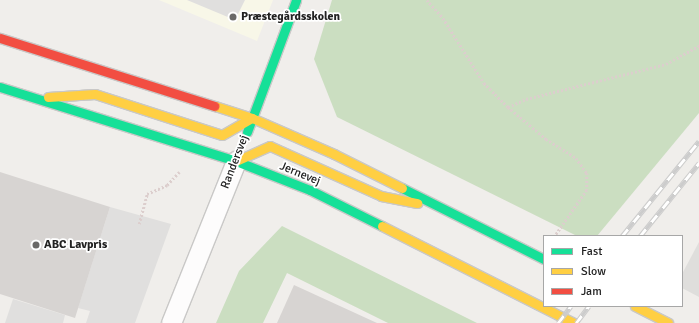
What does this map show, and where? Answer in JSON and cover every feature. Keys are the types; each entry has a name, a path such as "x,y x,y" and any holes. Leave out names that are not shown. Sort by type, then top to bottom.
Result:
{"main road":[{"name":"Randersvej","path":"240,149 296,0"},
{"path":"0,38 252,118 334,154 543,258"},
{"name":"Jernevej","path":"0,87 36,98 240,149 310,190 574,323"},
{"path":"36,98 95,94 222,135 252,118"},
{"path":"240,149 270,146 381,196 443,208"},
{"path":"637,307 668,323"}],"street":[{"name":"Randersvej","path":"171,323 240,149"}],"path":[{"path":"427,0 443,18 484,83 508,107 546,139 576,158 587,173 587,190 556,235"},
{"path":"508,107 526,99 666,64 699,46"},
{"path":"139,224 148,194 168,186 179,172"}],"shaded area":[{"name":"Præstegårdsskolen","path":"159,0 273,0 257,41"},
{"path":"187,0 245,0 235,20"},
{"path":"110,207 171,224 135,323 86,323 90,311 78,308"},
{"path":"699,242 699,297 683,289 683,272"},
{"path":"13,299 65,315 63,323 5,323"}],"green space":[{"path":"332,0 699,0 699,113 598,235 575,235 337,117 314,59"},
{"path":"282,226 477,323 388,323 287,273 263,323 216,323 239,271"}],"building":[{"path":"0,172 110,207 75,318 0,294"},
{"path":"294,285 377,323 277,323"}],"railway":[{"path":"623,235 699,141"},
{"path":"641,235 699,163"},
{"path":"558,323 570,307"},
{"path":"576,323 588,307"}],"traffic: fast":[{"path":"247,132 296,0"},
{"path":"0,87 236,161 310,190 382,226"},
{"path":"402,188 543,258"}],"traffic: slow":[{"path":"48,97 95,94 222,135 252,118"},
{"path":"215,106 252,118 334,154 402,188"},
{"path":"236,161 270,146 381,196 417,203"},
{"path":"382,226 574,323"},
{"path":"637,307 668,323"}],"traffic: jam":[{"path":"0,38 215,106"}],"place":[{"name":"Præstegårdsskolen","path":"233,17"},
{"name":"ABC Lavpris","path":"36,245"}]}
